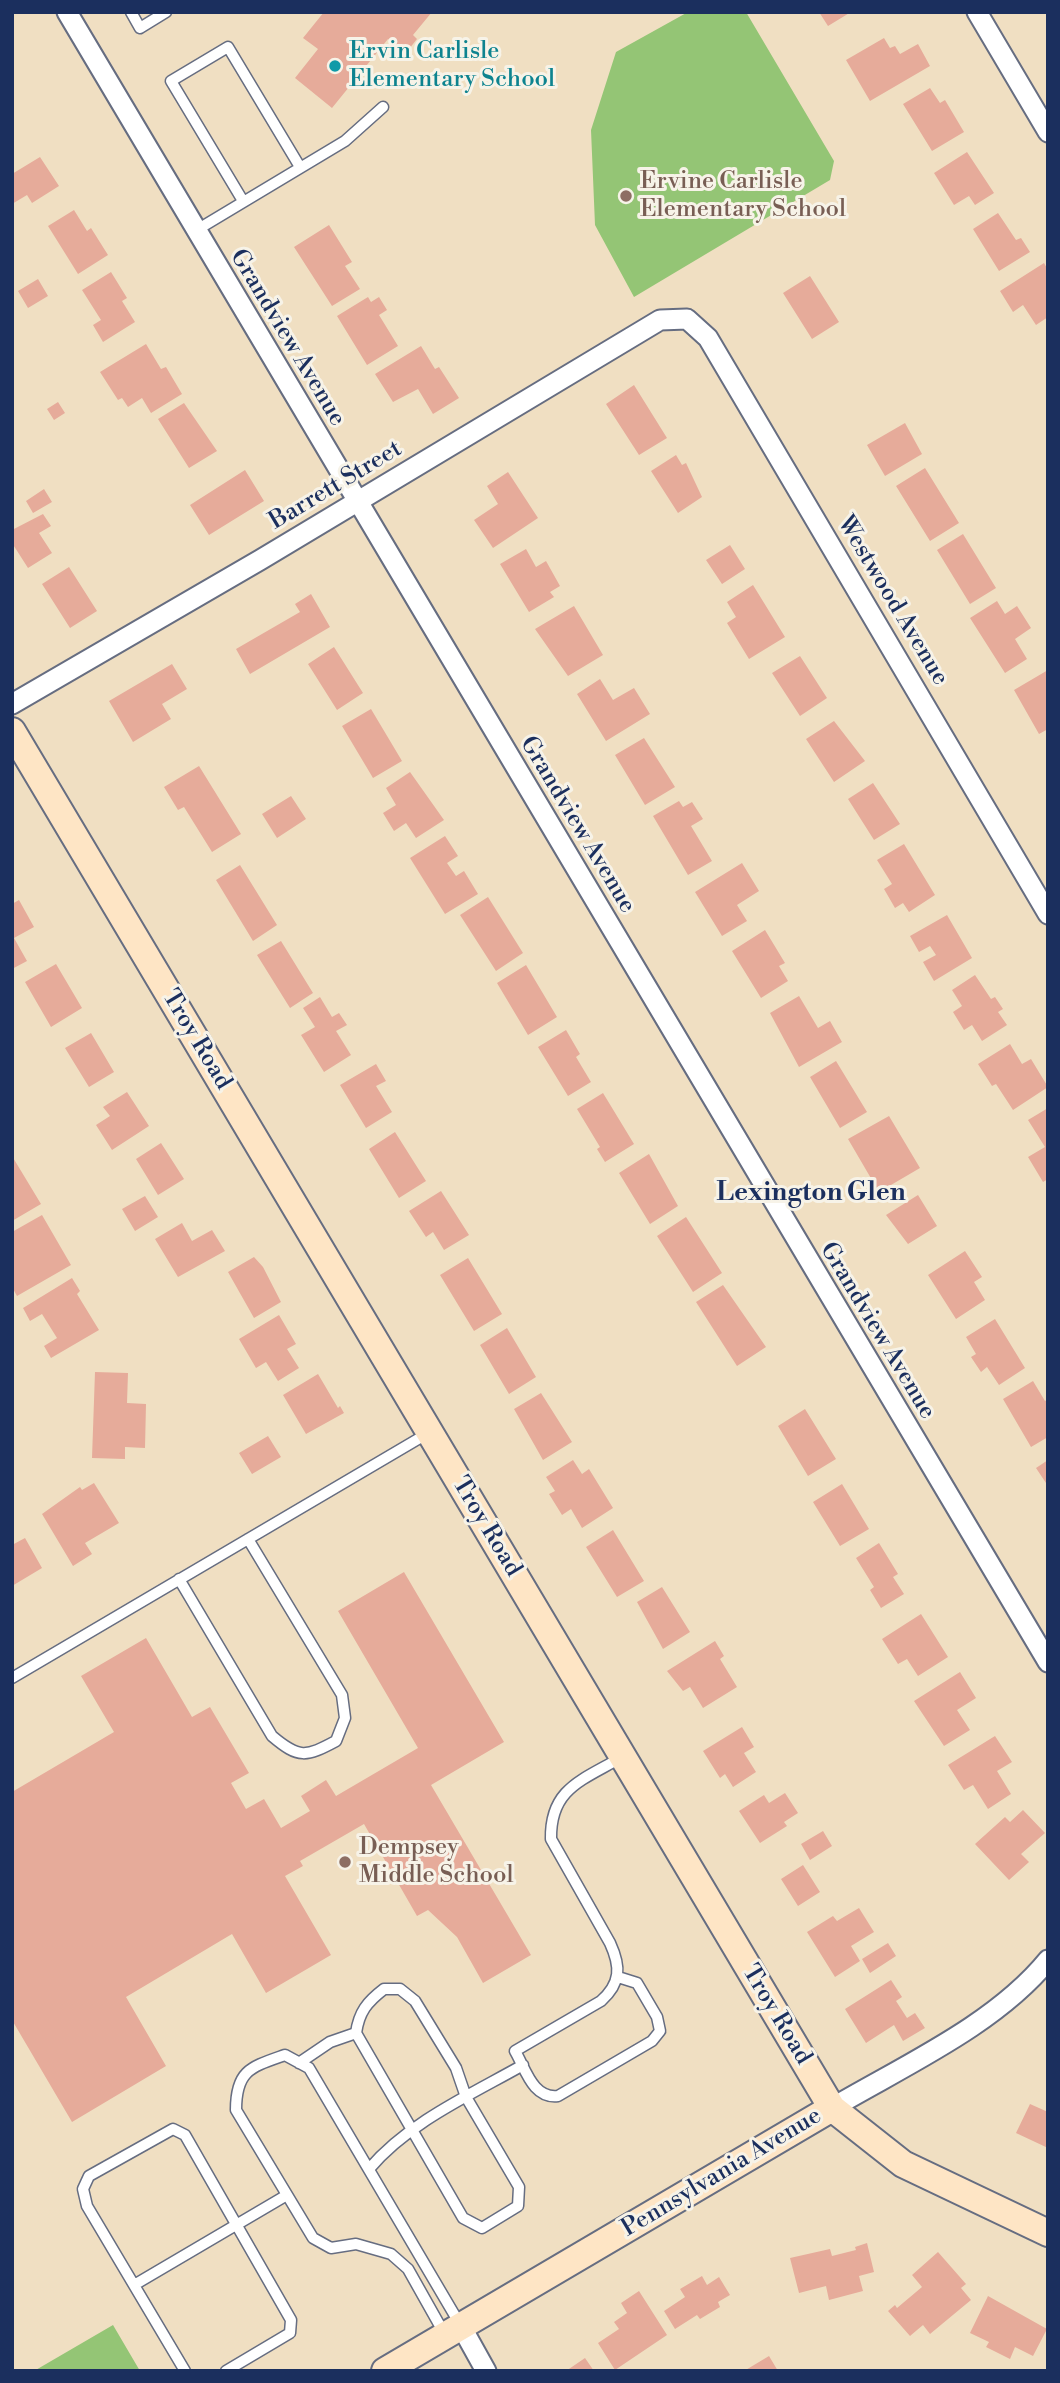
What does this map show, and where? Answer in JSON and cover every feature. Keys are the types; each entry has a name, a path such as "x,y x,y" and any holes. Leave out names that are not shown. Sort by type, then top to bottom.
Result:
{"street":[{"name":"Grandview Avenue","path":"67,12 194,231 1048,1662"},
{"path":"977,12 1048,132"},
{"name":"Barrett Street","path":"12,704 357,502 660,320 687,319"},
{"name":"Westwood Avenue","path":"687,319 708,338 1048,914"},
{"name":"Troy Road","path":"12,731 832,2108 903,2164 1048,2233"},
{"name":"Pennsylvania Avenue","path":"385,2371 1004,2004 1030,1982 1048,1961"},
{"path":"453,2331 486,2371"}],"lane":[{"path":"131,12 140,28 166,12"},
{"path":"243,201 171,81 228,47 300,167"},
{"path":"194,231 345,141 383,107"},
{"path":"12,1678 430,1432"},
{"path":"179,1579 272,1736 291,1752 312,1754 336,1741 345,1718 342,1695 248,1539"},
{"path":"618,1977 637,1983 657,2017 660,2031 652,2041 558,2096 547,2097 538,2092 515,2051 601,2001 613,1991 618,1977 617,1960 610,1943 551,1839 551,1821 564,1791 622,1757"},
{"path":"384,1989 400,1989 415,2001 456,2068 466,2097 519,2187 518,2206 482,2228 463,2218 356,2033 358,2017 368,2001 384,1989"},
{"path":"299,2063 330,2042 356,2033"},
{"path":"285,2055 309,2068 369,2169 453,2331 408,2269 391,2253 356,2244 331,2248 313,2238 236,2110 236,2088 252,2066 285,2055"},
{"path":"369,2169 387,2148 411,2130 523,2065"},
{"path":"185,2371 87,2206 83,2189 89,2176 173,2129 185,2135 291,2320 290,2333 226,2371"},
{"path":"134,2285 287,2195"}],"green space":[{"path":"688,12 746,12 834,161 830,180 634,297 595,225 591,130 616,52"},
{"path":"113,2325 140,2371 34,2371"}],"building":[{"name":"Ervin Carlisle Elementary School","path":"324,12 432,12 413,35 417,39 405,54 388,39 332,108 295,78 318,49 303,38"},
{"path":"819,12 851,12 828,26"},
{"path":"884,38 890,48 895,46 900,54 918,44 930,66 870,101 846,60"},
{"path":"930,88 940,103 945,100 964,132 932,151 903,104"},
{"path":"967,152 994,193 975,205 969,196 954,205 934,173"},
{"path":"40,157 59,186 32,203 27,195 12,204 12,174"},
{"path":"74,210 87,231 91,228 108,255 78,274 48,226"},
{"path":"998,213 1016,240 1021,238 1030,252 999,271 973,229"},
{"path":"329,225 352,262 345,266 360,289 332,306 294,247"},
{"path":"1044,263 1048,270 1048,317 1036,325 1023,305 1013,312 1000,291"},
{"path":"111,272 127,298 122,301 135,322 103,342 93,325 101,320 82,290"},
{"path":"810,276 839,322 812,339 783,293"},
{"path":"38,279 48,296 28,308 18,291"},
{"path":"368,297 371,302 379,297 387,310 379,315 398,346 367,365 337,316"},
{"path":"146,344 161,369 166,367 182,394 151,413 142,398 128,407 122,398 118,400 100,372"},
{"path":"421,346 435,369 439,367 459,398 433,414 418,389 393,402 375,374"},
{"path":"634,385 667,438 639,455 606,404"},
{"path":"58,402 65,413 54,420 47,409"},
{"path":"184,403 217,451 189,468 158,419"},
{"path":"905,423 922,454 885,476 867,445"},
{"path":"676,455 682,465 686,463 702,497 678,513 651,471"},
{"path":"925,468 959,523 930,541 896,486"},
{"path":"245,470 264,501 209,535 190,505"},
{"path":"508,472 538,518 493,548 474,520 498,504 487,486"},
{"path":"44,489 52,502 33,513 26,501"},
{"path":"43,514 51,526 39,533 52,553 28,568 12,543 12,530"},
{"path":"963,534 996,588 970,604 937,550"},
{"path":"730,545 745,569 722,584 706,560"},
{"path":"526,549 536,567 546,561 560,586 550,592 554,597 529,612 500,564"},
{"path":"69,567 97,611 70,628 42,584"},
{"path":"753,585 785,637 749,659 727,623 736,617 727,602"},
{"path":"311,594 330,627 250,674 236,649 300,612 295,604"},
{"path":"997,601 1005,614 1017,606 1031,628 1015,639 1027,659 1005,673 970,618"},
{"path":"574,606 603,655 568,676 535,629"},
{"path":"334,647 363,693 337,710 308,664"},
{"path":"800,656 827,698 800,716 772,673"},
{"path":"172,664 187,689 162,704 171,719 133,742 109,701"},
{"path":"1048,670 1048,729 1039,734 1014,690"},
{"path":"600,679 613,700 634,688 650,714 606,741 577,694"},
{"path":"371,709 402,761 373,778 342,726"},
{"path":"834,721 865,761 834,782 806,739"},
{"path":"644,738 675,787 645,805 615,755"},
{"path":"199,766 241,834 212,852 184,807 178,810 164,787"},
{"path":"410,772 444,820 416,838 406,823 394,831 383,813 396,805 386,788"},
{"path":"873,783 900,824 874,840 848,799"},
{"path":"291,796 306,819 277,838 262,814"},
{"path":"679,801 683,807 692,802 703,819 691,826 712,861 688,875 653,816"},
{"path":"445,836 458,856 447,863 456,876 464,871 478,894 445,914 410,858"},
{"path":"904,844 935,895 909,912 903,903 895,908 884,889 892,884 877,860"},
{"path":"742,863 759,891 737,905 747,921 722,936 695,892"},
{"path":"240,865 277,925 253,941 216,880"},
{"path":"488,897 523,953 496,971 460,915"},
{"path":"19,900 34,927 14,938 27,961 12,969 12,904"},
{"path":"947,915 972,958 934,981 923,962 936,955 930,946 919,952 910,936"},
{"path":"765,930 785,963 779,966 788,981 761,998 732,951"},
{"path":"281,941 313,993 290,1008 257,955"},
{"path":"56,964 82,1008 51,1027 25,982"},
{"path":"526,965 557,1017 528,1035 497,983"},
{"path":"975,975 991,999 995,997 1003,1009 998,1012 1007,1025 982,1041 972,1025 964,1030 953,1012 962,1006 952,990"},
{"path":"799,996 818,1028 830,1021 842,1042 799,1067 770,1013"},
{"path":"320,997 332,1017 339,1013 347,1025 336,1031 351,1055 324,1072 301,1035 315,1027 303,1008"},
{"path":"566,1030 580,1054 576,1057 591,1082 568,1096 538,1047"},
{"path":"91,1033 114,1072 89,1087 65,1048"},
{"path":"1010,1044 1022,1064 1031,1059 1048,1087 1013,1110 996,1084 992,1086 978,1064"},
{"path":"836,1061 867,1112 840,1128 810,1077"},
{"path":"376,1064 386,1081 376,1086 392,1112 366,1128 340,1085"},
{"path":"127,1092 149,1126 112,1150 96,1125 110,1116 103,1107"},
{"path":"603,1093 634,1144 605,1162 597,1149 600,1147 577,1109"},
{"path":"1048,1108 1048,1179 1043,1182 1028,1157 1045,1147 1028,1120"},
{"path":"889,1116 920,1168 879,1192 848,1139"},
{"path":"395,1132 426,1181 399,1198 369,1149"},
{"path":"161,1143 184,1179 158,1195 136,1159"},
{"path":"649,1154 678,1206 650,1224 619,1173"},
{"path":"12,1156 41,1204 12,1221"},
{"path":"441,1191 469,1235 444,1250 433,1232 426,1237 409,1211"},
{"path":"918,1195 937,1226 908,1244 886,1215"},
{"path":"145,1196 158,1217 135,1231 122,1209"},
{"path":"42,1215 71,1265 17,1296 12,1287 12,1232"},
{"path":"686,1217 722,1273 693,1292 657,1236"},
{"path":"182,1223 192,1241 212,1230 225,1251 178,1277 155,1239"},
{"path":"965,1251 982,1277 974,1282 985,1300 956,1319 928,1275"},
{"path":"254,1257 263,1267 281,1302 254,1318 228,1272"},
{"path":"468,1258 502,1314 474,1331 440,1275"},
{"path":"72,1278 80,1291 77,1294 99,1330 51,1358 44,1346 57,1338 42,1314 30,1321 23,1308"},
{"path":"723,1285 766,1347 737,1366 696,1302"},
{"path":"279,1315 296,1344 287,1349 299,1368 278,1381 266,1362 256,1368 239,1339"},
{"path":"995,1319 1025,1368 999,1385 987,1367 981,1372 971,1357 976,1354 966,1337"},
{"path":"507,1328 536,1377 509,1394 480,1345"},
{"path":"95,1372 128,1373 127,1403 146,1404 145,1448 125,1447 125,1459 92,1458"},
{"path":"318,1374 338,1408 340,1406 344,1413 306,1434 283,1395"},
{"path":"1033,1381 1045,1401 1048,1399 1048,1437 1031,1447 1003,1399"},
{"path":"541,1393 572,1442 543,1460 514,1409"},
{"path":"805,1409 836,1459 808,1476 778,1426"},
{"path":"268,1436 281,1457 252,1474 239,1453"},
{"path":"573,1460 582,1474 589,1469 613,1508 582,1528 571,1509 562,1515 549,1494 555,1491 546,1477"},
{"path":"1048,1460 1048,1486 1036,1468"},
{"path":"94,1483 119,1523 85,1543 92,1554 73,1566 42,1514 80,1487 82,1490"},
{"path":"842,1484 869,1529 840,1546 813,1502"},
{"path":"613,1530 644,1581 617,1597 586,1547"},
{"path":"25,1538 42,1568 12,1586 12,1545"},
{"path":"879,1543 898,1574 893,1577 904,1594 881,1608 870,1590 874,1587 856,1558"},
{"path":"404,1572 504,1742 431,1785 531,1955 483,1983 457,1937 428,1910 417,1916 364,1824 300,1861 303,1866 285,1876 331,1955 266,1993 232,1934 126,1997 166,2066 72,2122 12,2020 12,1792 114,1732 81,1676 146,1638 192,1717 210,1707 249,1773 231,1783 246,1809 264,1799 281,1828 310,1811 301,1796 326,1780 336,1796 418,1748 338,1611"},
{"path":"662,1587 690,1632 663,1649 637,1602"},
{"path":"921,1614 948,1657 918,1676 907,1659 898,1664 882,1639"},
{"path":"715,1641 724,1656 720,1659 737,1687 703,1708 690,1687 683,1691 667,1671"},
{"path":"960,1672 976,1698 957,1710 970,1730 944,1746 914,1701"},
{"path":"742,1727 754,1747 744,1753 756,1772 733,1787 725,1774 720,1778 703,1751"},
{"path":"995,1736 1012,1762 997,1771 1011,1794 988,1809 973,1785 964,1790 948,1765"},
{"path":"785,1793 798,1813 784,1822 787,1826 760,1843 739,1811 764,1795 769,1803"},
{"path":"1023,1810 1045,1833 1021,1854 1029,1862 1009,1880 975,1844 1005,1817 1010,1822"},
{"path":"823,1831 832,1846 810,1860 801,1844"},
{"path":"803,1865 820,1892 798,1906 781,1879"},
{"path":"859,1908 874,1932 851,1946 860,1961 835,1977 807,1932 833,1916 837,1921"},
{"path":"888,1943 896,1956 870,1973 862,1959"},
{"path":"891,1980 902,1997 896,2001 907,2018 915,2013 925,2028 903,2041 894,2025 866,2043 845,2009"},
{"path":"1030,2104 1048,2112 1048,2148 1016,2133"},
{"path":"867,2243 874,2272 859,2276 863,2291 829,2300 826,2286 799,2293 790,2258 830,2249 832,2256 856,2250 855,2247"},
{"path":"938,2252 966,2284 961,2288 971,2300 930,2334 923,2325 910,2336 888,2311 895,2305 897,2308 922,2287 912,2275"},
{"path":"702,2276 707,2285 719,2277 730,2295 718,2302 720,2307 700,2319 697,2315 675,2329 664,2311 685,2297 680,2289"},
{"path":"639,2291 667,2335 615,2370 598,2343 619,2329 614,2322 627,2313 621,2303"},
{"path":"988,2296 1047,2329 1033,2356 1015,2347 1010,2359 986,2347 989,2342 970,2333"},
{"path":"769,2356 778,2371 744,2371"},
{"path":"585,2358 594,2371 566,2371"}],"place":[{"name":"Ervin Carlisle Elementary School","path":"335,66"},
{"name":"Ervine Carlisle Elementary School","path":"626,196"},
{"name":"Dempsey Middle School","path":"345,1862"}],"district":[{"name":"Lexington Glen","path":"811,1194"}]}
